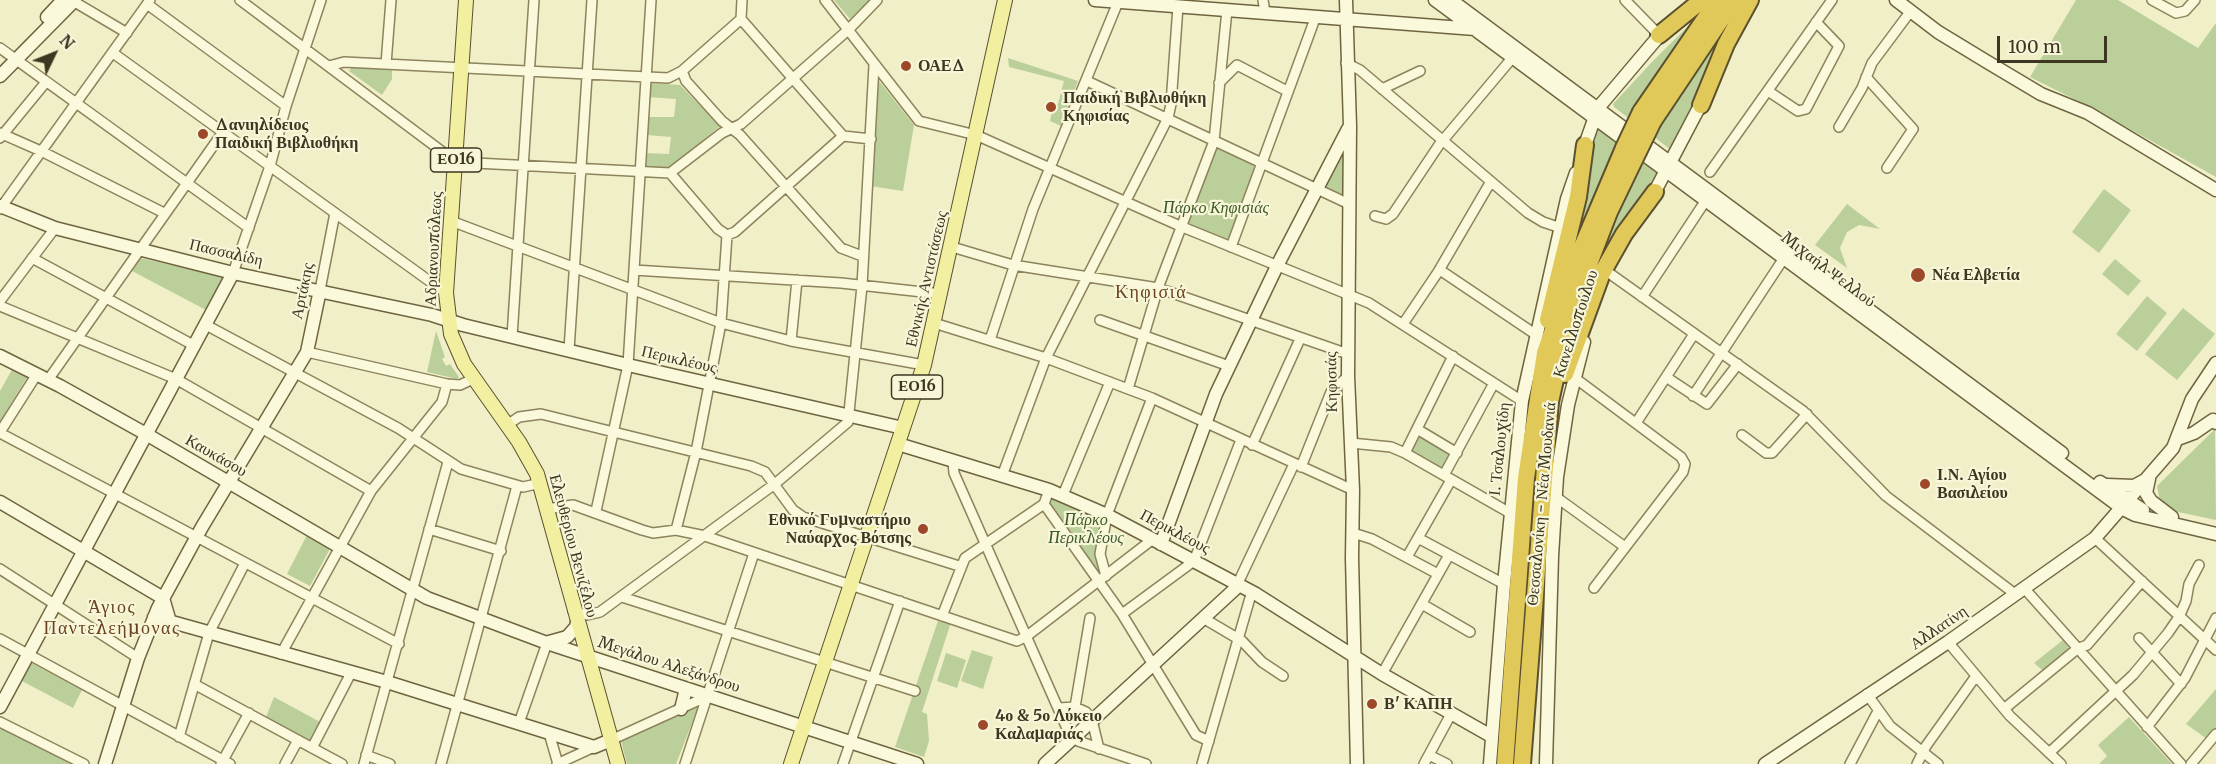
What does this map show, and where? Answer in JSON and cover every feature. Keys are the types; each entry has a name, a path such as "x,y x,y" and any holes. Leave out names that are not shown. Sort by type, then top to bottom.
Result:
{"highway":[{"path":"1659,35 1702,0"},
{"name":"Θεσσαλονίκη - Νέα Μουδανιά","path":"1505,764 1526,478 1545,353 1582,247 1647,116 1718,0"},
{"name":"Θεσσαλονίκη - Νέα Μουδανιά","path":"1647,116 1734,0"},
{"path":"1701,105 1726,44 1750,0"},
{"path":"1545,353 1548,313 1578,197 1585,145"},
{"name":"Θεσσαλονίκη - Νέα Μουδανιά","path":"1522,764 1549,493 1548,413 1563,343 1629,153"},
{"path":"1549,493 1558,400 1594,292 1618,244 1655,192"}],"main road":[{"path":"0,76 14,57 70,0"},
{"name":"Αδριανουπόλεως","path":"448,320 446,293 466,0"},
{"name":"Εθνικής Αντιστάσεως","path":"791,764 924,364 1005,0"},
{"path":"1095,0 1179,4 1227,10 1264,6 1316,16 1476,30"},
{"name":"Κηφισιάς","path":"1346,0 1346,63 1350,126 1347,376 1353,490 1357,764"},
{"name":"Μιχαήλ Ψελλού","path":"1435,0 1596,112"},
{"name":"Μιχαήλ Ψελλού","path":"1451,0 1596,112 2102,488"},
{"path":"1596,112 1659,35 1692,0"},
{"name":"Κανελλοπούλου","path":"1546,764 1549,493 1591,318 1608,273 1670,167 1757,0"},
{"path":"1896,0 1950,40 2042,94 2088,113 2216,190"},
{"path":"0,66 14,57"},
{"name":"Ι. Τσαλουχίδη","path":"1490,764 1503,584 1522,401 1535,334 1561,228 1596,112"},
{"path":"1157,541 1229,366 1278,264 1350,126"},
{"name":"Μιχαήλ Ψελλού","path":"1670,167 1681,181 1784,258 2126,505 2145,517 2216,534"},
{"path":"1655,192 1667,183 1681,181"},
{"name":"Πασσαλίδη","path":"0,207 55,228 233,273 320,290 448,320"},
{"path":"0,707 233,273"},
{"name":"Αρτάκης","path":"105,764 138,658 154,617 195,538 307,352 320,290"},
{"name":"Περικλέους","path":"448,320 628,365 903,428"},
{"name":"Ελευθερίου Βενιζέλου","path":"448,320 457,351 473,379 531,460 541,483 575,616 618,764"},
{"name":"Καυκάσου","path":"0,356 146,434 413,591"},
{"path":"2178,439 2192,399 2216,363"},
{"path":"2178,439 2194,434 2215,420"},
{"name":"Αλλατίνη","path":"1765,764 1948,642 2095,538 2149,478 2178,439"},
{"name":"Περικλέους","path":"898,444 1049,490 1107,515 1252,591 1382,674 1491,736"},
{"path":"2145,517 2111,522 2102,488 2134,486 2149,478"},
{"path":"2149,478 2146,493 2151,501 2172,518"},
{"path":"0,502 163,598 170,622"},
{"name":"Μιχαήλ Ψελλού","path":"2126,505 2172,518 2216,526"},
{"path":"1045,764 1238,583"},
{"name":"Μεγάλου Αλεξάνδρου","path":"413,591 547,642 850,741 893,760 917,764"},
{"path":"547,642 567,637 576,627 575,616"},
{"path":"154,617 387,682 594,747 611,740"},
{"path":"681,709 686,689"}],"street":[{"path":"70,0 127,33"},
{"path":"240,0 456,162 670,173 722,133 741,124 848,30 877,0"},
{"path":"233,273 270,166 286,106 321,0"},
{"path":"386,64 391,0"},
{"path":"512,337 534,0"},
{"path":"569,350 592,0"},
{"path":"596,511 628,365 651,0"},
{"path":"742,0 741,20 843,136 871,139"},
{"path":"825,0 916,118 976,135 1049,170 1380,308 1522,401"},
{"path":"1624,0 1659,35"},
{"path":"1710,172 1833,0"},
{"path":"2154,2 2170,11 2181,13 2195,0"},
{"path":"0,207 77,105 148,2 286,106"},
{"path":"990,340 1013,265 1118,2"},
{"path":"1002,476 1046,358 1168,118 1172,104 1179,4"},
{"path":"1128,389 1158,288 1214,141 1227,10"},
{"path":"1839,127 1872,63 1910,12"},
{"path":"1231,247 1316,16"},
{"path":"329,66 344,62 668,78 682,72 741,20"},
{"path":"1768,91 1798,111 1806,109 1839,46 1816,22"},
{"path":"0,48 249,228"},
{"path":"113,53 446,293"},
{"path":"1375,216 1386,219 1393,214 1442,141 1514,57"},
{"path":"1346,63 1360,70 1490,183 1537,219 1561,228"},
{"path":"575,616 594,615 622,597 776,483 842,429 851,415 862,286 874,65"},
{"path":"1219,83 1237,65 1287,91"},
{"path":"1382,89 1420,71"},
{"path":"682,72 693,89 786,184 841,248 862,256"},
{"path":"1866,77 1913,129 1887,168"},
{"path":"1087,81 1348,204"},
{"path":"46,82 1,135 43,152 164,213"},
{"path":"223,132 77,339 42,377 0,432 195,538 399,644"},
{"path":"670,173 718,230 727,235 735,232 786,184 843,136"},
{"path":"1403,324 1440,270 1490,183"},
{"path":"1642,297 1706,200"},
{"name":"Αρτάκης","path":"320,290 335,213"},
{"path":"451,221 721,323 790,341 924,364"},
{"path":"0,301 55,228"},
{"path":"676,530 696,452 721,323 727,235"},
{"path":"952,246 1013,265 1086,279 1158,288 1348,354"},
{"path":"32,258 195,346"},
{"path":"1693,396 1784,258"},
{"path":"634,270 797,280 941,294"},
{"path":"1440,270 1535,334"},
{"path":"1608,273 1807,414 1886,496 2020,591 2181,764"},
{"path":"790,341 797,280"},
{"path":"0,306 176,379 371,490"},
{"path":"1100,320 1229,366"},
{"path":"934,323 1046,358 1152,398 1353,490"},
{"path":"206,325 414,438 448,462 468,472 517,486 526,487 541,483"},
{"path":"1636,423 1694,334"},
{"path":"1252,445 1300,339"},
{"path":"307,352 447,384 460,385 473,379"},
{"path":"1406,453 1453,356"},
{"path":"1666,377 1705,404 1709,403 1738,364"},
{"path":"1238,583 1331,392 1347,376"},
{"path":"1575,378 1683,459 1685,467 1682,474 1594,588"},
{"path":"1063,495 1110,382"},
{"path":"1407,557 1494,383"},
{"path":"281,654 371,490 441,402 447,384"},
{"path":"1102,579 1100,554 1107,515 1152,398"},
{"path":"507,425 519,417 541,414 759,469 776,483 799,515 959,566"},
{"path":"1742,435 1766,453 1772,453 1807,414"},
{"path":"1417,429 1457,453"},
{"path":"1122,614 1194,561 1240,440"},
{"path":"1351,443 1391,447 1406,453 1510,513"},
{"path":"953,461 954,473 984,543 1073,738 1125,761 1146,764"},
{"path":"390,764 365,760 448,462"},
{"path":"441,764 517,486"},
{"path":"942,616 959,566 967,555 1044,504 1049,490"},
{"path":"1549,493 1625,548"},
{"path":"548,509 567,504 596,511 653,533 676,530 705,536 1011,640 1020,640 1027,636 1157,541"},
{"path":"1044,504 1102,579 1196,735 1209,741"},
{"path":"429,530 501,551"},
{"path":"1353,533 1372,539 1438,574"},
{"path":"1418,538 1503,584"},
{"path":"2095,538 2216,651"},
{"path":"685,764 754,553"},
{"path":"1382,674 1449,555"},
{"path":"179,737 209,633 245,563"},
{"path":"2049,753 2152,653 2179,617 2186,601 2188,584 2199,565"},
{"path":"0,569 138,658"},
{"path":"2004,709 2076,649 2087,645 2142,581"},
{"path":"1202,764 1252,591"},
{"path":"622,597 915,691"},
{"path":"843,764 900,601"},
{"path":"1422,604 1470,632"},
{"path":"1075,706 1090,618"},
{"path":"1203,618 1239,639 1262,662 1283,676"},
{"path":"2147,727 2181,684 2216,618"},
{"path":"2139,638 2181,684"},
{"path":"0,639 224,763 249,713"},
{"path":"519,723 547,642"},
{"path":"1948,642 2004,709 2061,764"},
{"path":"312,748 351,673"},
{"path":"1917,764 1976,676"},
{"path":"194,684 342,764"},
{"path":"1868,694 1890,726 1938,764"},
{"path":"611,740 708,696"},
{"path":"1059,708 1075,706 1092,720 1099,749"},
{"path":"1850,764 1878,711"},
{"path":"1424,764 1451,714"},
{"path":"0,722 84,764"},
{"path":"549,733 558,764 594,747"},
{"path":"2191,764 2216,734"},
{"path":"285,764 298,740"},
{"path":"1429,755 1447,764"}],"green space":[{"path":"834,0 870,0 850,19"},
{"path":"2076,0 2118,0 2198,48 2216,23 2216,177 2092,108 2030,77"},
{"path":"1707,7 1631,120 1614,107 1613,104 1652,62"},
{"path":"1726,30 1699,99 1672,151 1653,136"},
{"path":"1008,58 1078,81 1061,126 1050,121 1054,103 1058,104 1064,81 1009,67"},
{"path":"354,64 392,66 392,79 382,95 349,71"},
{"path":"876,77 914,125 903,191 870,186"},
{"path":"648,83 680,85 720,126 672,169 644,168 645,153 669,154 671,137 647,135 648,117 674,117 676,99 648,97"},
{"path":"1598,128 1619,142 1570,254 1595,129"},
{"path":"1344,138 1344,200 1319,187"},
{"name":"Πάρκο Κηφισιάς","path":"1214,141 1260,164 1231,247 1180,226"},
{"path":"1641,157 1657,171 1657,174 1605,249 1583,293"},
{"path":"2104,189 2131,210 2099,253 2072,232"},
{"path":"1847,204 1880,229 1859,225 1847,232 1840,248 1847,268 1815,245"},
{"path":"140,258 223,277 223,279 206,310 132,271"},
{"path":"2115,259 2141,281 2128,296 2102,274"},
{"path":"2147,296 2167,313 2137,351 2116,334"},
{"path":"2183,308 2215,334 2177,380 2145,354"},
{"path":"436,331 445,357 442,359 446,366 450,364 459,377 457,379 427,372"},
{"path":"13,368 28,376 0,421 0,391"},
{"path":"2215,429 2216,520 2169,510 2160,501 2157,486"},
{"path":"1419,435 1451,453 1444,470 1411,451"},
{"name":"Πάρκο Περικλέους","path":"1050,493 1107,520 1103,575 1098,579 1046,503"},
{"path":"308,533 331,547 310,586 287,574"},
{"path":"940,615 952,619 922,712 927,714 929,741 924,757 895,747"},
{"path":"2063,640 2071,651 2047,674 2034,663"},
{"path":"972,650 993,657 983,689 961,681"},
{"path":"946,653 966,660 957,688 937,681"},
{"path":"31,663 82,690 73,708 22,681"},
{"path":"2216,689 2216,729 2207,739 2186,724"},
{"path":"274,697 322,723 311,742 266,717"},
{"path":"700,703 676,764 627,764 621,741"},
{"path":"2129,717 2172,764 2099,764 2107,756 2098,745"},
{"path":"0,728 74,764 0,764"}],"place":[{"name":"ΟΑΕΔ","path":"906,66"},
{"name":"Παιδική Βιβλιοθήκη Κηφισίας","path":"1051,107"},
{"name":"Δανιηλίδειος Παιδική Βιβλιοθήκη","path":"203,134"},
{"name":"Νέα Ελβετία","path":"1918,275"},
{"name":"Ι.Ν. Αγίου Βασιλείου","path":"1925,484"},
{"name":"Εθνικό Γυμναστήριο Ναύαρχος Βότσης","path":"923,529"},
{"name":"Β' ΚΑΠΗ","path":"1372,704"},
{"name":"4ο & 5ο Λύκειο Καλαμαριάς","path":"983,725"}],"district":[{"name":"Κηφισιά","path":"1151,293"},
{"name":"Άγιος Παντελεήμονας","path":"112,618"}]}
